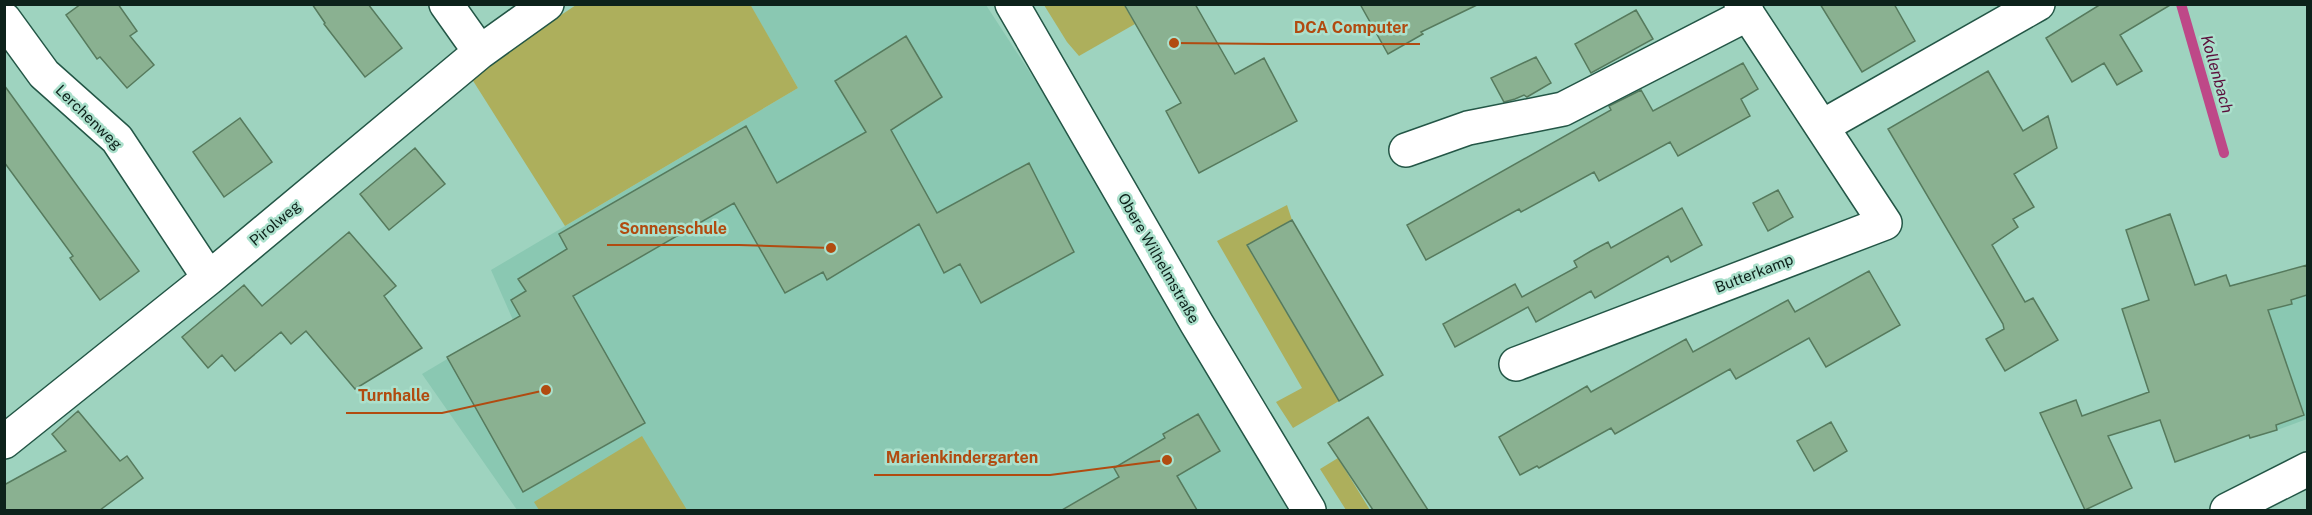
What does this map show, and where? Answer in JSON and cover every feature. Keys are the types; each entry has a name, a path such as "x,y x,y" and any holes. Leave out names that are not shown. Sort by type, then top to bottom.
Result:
{"street":[{"path":"446,4 480,52"},
{"name":"Pirolweg","path":"4,442 209,278 480,52 547,4"},
{"name":"Obere Wilhelmstraße","path":"1012,4 1197,324 1309,510"},
{"path":"1823,126 2038,4"},
{"name":"Butterkamp","path":"1406,150 1468,128 1563,109 1744,9 1885,223 1516,364"},
{"name":"Lerchenweg","path":"4,19 44,74 117,139 209,278"},
{"path":"2227,510 2307,470"}],"shaded area":[{"path":"750,4 798,88 565,226 470,76 576,5"},
{"path":"750,5 986,5 1040,88 1288,510 517,510 422,374 513,320 491,270 798,88"},
{"path":"1044,5 1124,5 1135,24 1079,56 1067,42"},
{"path":"1287,205 1292,220 1247,246 1339,401 1293,428 1276,402 1302,388 1217,241"},
{"path":"2307,295 2307,419 2277,430 2240,318 2292,304 2291,300"},
{"path":"642,436 687,510 539,510 534,502"},
{"path":"1338,458 1370,510 1346,510 1320,469"}],"building":[{"path":"81,4 118,4 137,31 130,36 154,65 127,88 100,57 97,59 66,15"},
{"path":"312,4 368,4 402,48 365,77 324,24"},
{"path":"1124,4 1195,4 1235,74 1264,58 1297,121 1199,173 1166,111 1181,103"},
{"path":"1360,4 1479,4 1421,32 1423,34 1388,54"},
{"path":"1820,4 1894,4 1915,41 1862,72"},
{"path":"2101,4 2172,4 2120,35 2142,71 2117,85 2104,63 2072,82 2046,38"},
{"path":"1636,10 1653,39 1591,73 1575,44"},
{"path":"906,36 942,97 891,130 937,213 1029,163 1074,252 981,303 960,264 944,273 919,224 827,280 823,272 785,293 734,203 573,296 645,423 523,492 447,357 520,316 511,300 526,291 518,279 567,249 559,234 746,126 777,183 866,132 835,81"},
{"path":"1536,57 1551,83 1527,97 1524,95 1504,102 1491,78"},
{"path":"1743,63 1758,89 1741,99 1750,116 1678,156 1670,142 1599,181 1594,172 1521,212 1519,209 1426,260 1407,225 1611,110 1609,106 1641,90 1653,111"},
{"path":"1988,71 2023,131 2048,116 2057,148 2014,174 2034,207 2013,219 2018,227 1992,245 2025,302 2033,298 2058,340 2005,371 1986,339 2004,329 2003,324 1888,129"},
{"path":"4,85 139,271 100,300 70,258 73,256 4,162"},
{"path":"240,118 272,162 224,197 193,152"},
{"path":"415,148 445,184 389,230 360,194"},
{"path":"1778,190 1793,217 1768,231 1753,203"},
{"path":"1682,208 1702,245 1671,262 1668,256 1595,298 1591,291 1536,322 1528,307 1455,347 1443,324 1515,284 1522,297 1577,267 1574,261 1591,251 1608,242 1611,248"},
{"path":"2170,214 2195,285 2226,275 2230,286 2307,265 2307,295 2291,300 2292,304 2268,310 2304,415 2276,425 2277,430 2250,438 2249,435 2175,462 2160,420 2108,436 2132,488 2085,510 2040,413 2076,400 2082,416 2149,392 2122,309 2149,300 2126,230"},
{"path":"1292,220 1383,375 1339,401 1247,245"},
{"path":"349,232 396,286 384,296 422,348 355,389 306,331 291,344 281,332 235,371 222,355 208,368 182,337 244,285 262,306"},
{"path":"1869,271 1900,325 1826,367 1809,338 1736,379 1730,369 1615,434 1611,428 1539,468 1537,466 1520,475 1499,437 1587,386 1591,392 1686,339 1693,352 1788,300 1795,312"},
{"path":"78,411 120,461 127,456 143,478 100,510 4,510 4,485 66,451 52,434"},
{"path":"1198,414 1220,451 1177,476 1197,510 1062,510 1119,477 1114,468 1165,438 1163,434"},
{"path":"1368,417 1428,510 1373,510 1328,443"},
{"path":"1831,422 1847,451 1814,471 1797,441"}],"waterway":[{"name":"Kollenbach","path":"2181,4 2224,153"}],"place":[{"name":"DCA Computer","path":"1174,43"},
{"name":"Sonnenschule","path":"831,248"},
{"name":"Turnhalle","path":"546,390"},
{"name":"Marienkindergarten","path":"1167,460"}]}
